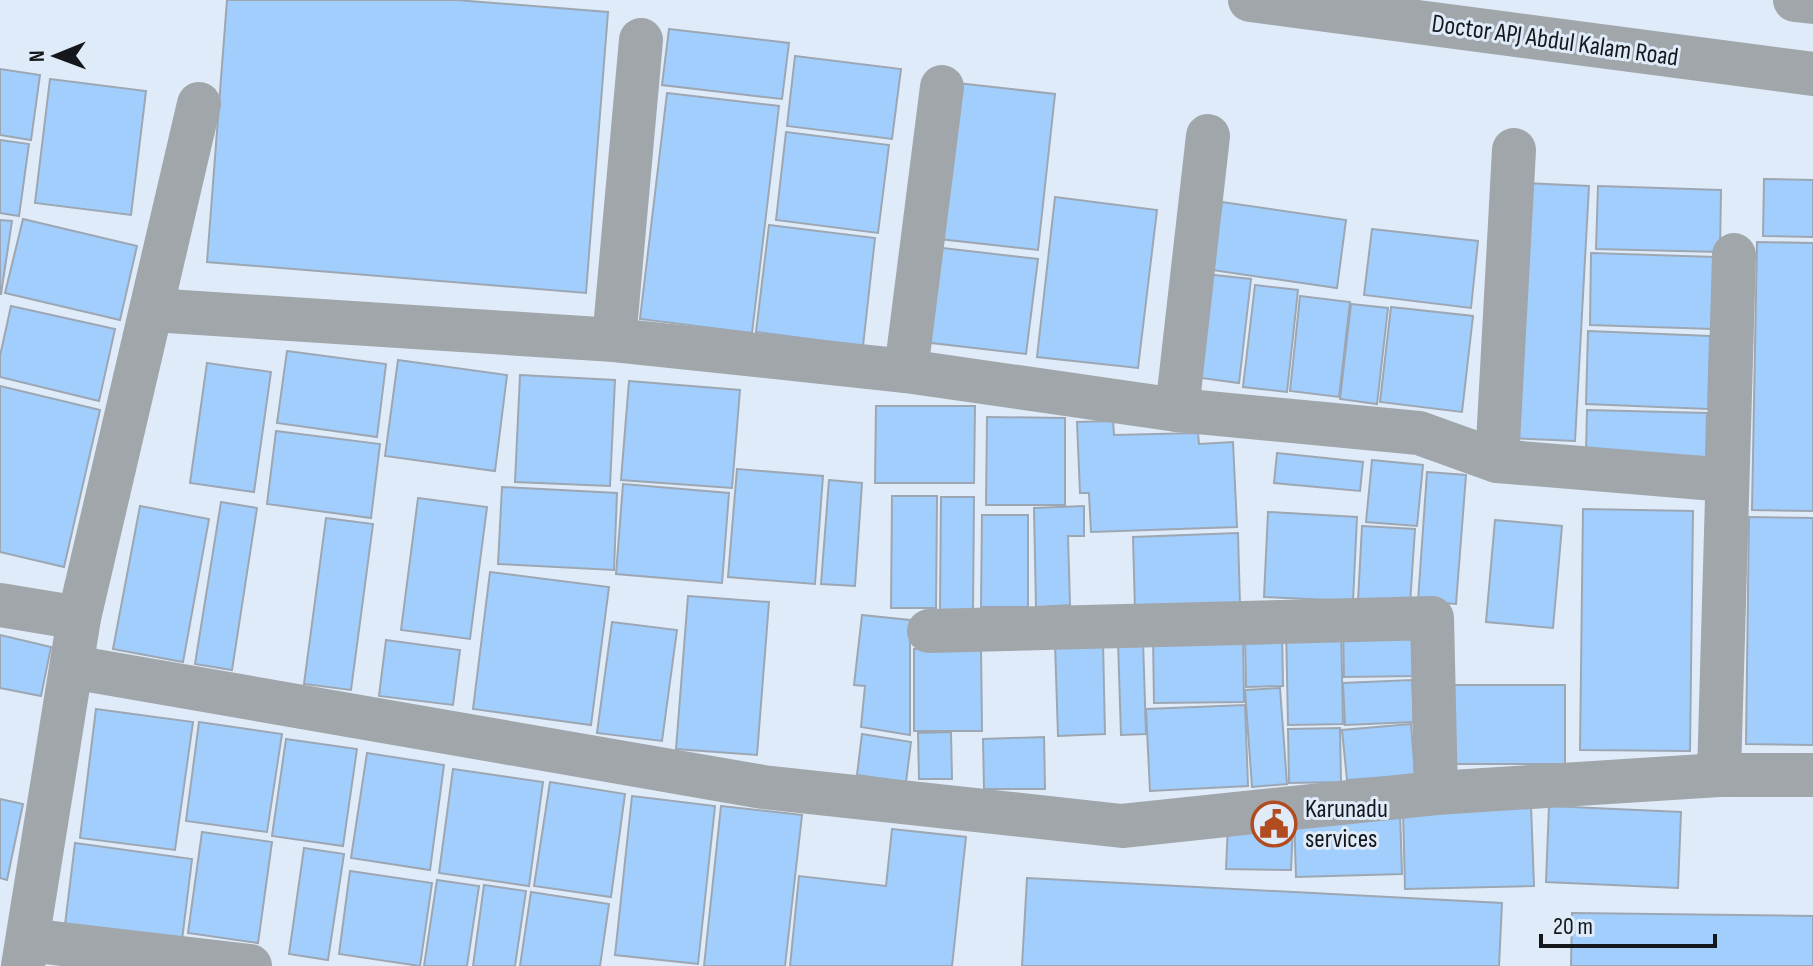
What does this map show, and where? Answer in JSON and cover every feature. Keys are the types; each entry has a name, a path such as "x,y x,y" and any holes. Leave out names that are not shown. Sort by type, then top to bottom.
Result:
{"street":[{"name":"Doctor APJ Abdul Kalam Road","path":"1250,0 1813,74"},
{"path":"1795,0 1813,2"},
{"path":"614,340 641,40"},
{"path":"906,371 942,87"},
{"path":"199,104 79,618 26,953 250,966"},
{"path":"1177,410 1208,136"},
{"path":"1497,461 1514,150"},
{"path":"1719,775 1734,255"},
{"path":"152,310 614,340 906,371 1177,410 1419,433 1497,461 1727,480"},
{"path":"0,605 79,618"},
{"path":"929,631 1432,618 1436,793"},
{"path":"72,667 763,787 1122,826 1436,793 1719,775 1813,775"}],"building":[{"path":"227,0 456,0 608,12 586,293 207,262"},
{"path":"669,29 789,43 782,99 662,85"},
{"path":"795,56 901,69 892,139 787,126"},
{"path":"0,69 40,75 31,140 0,135"},
{"path":"50,79 146,91 131,215 35,203"},
{"path":"948,82 1055,94 1038,250 930,238"},
{"path":"667,93 779,106 752,333 640,319"},
{"path":"786,132 889,145 878,233 776,220"},
{"path":"0,140 29,144 19,216 0,213"},
{"path":"1764,179 1813,180 1813,237 1763,236"},
{"path":"1524,183 1589,186 1575,441 1510,438"},
{"path":"1598,186 1721,190 1720,252 1596,249"},
{"path":"1055,197 1157,210 1138,368 1037,357"},
{"path":"1222,202 1346,220 1337,288 1212,270"},
{"path":"23,219 137,246 120,320 5,293"},
{"path":"0,220 12,221 1,294 0,294"},
{"path":"769,225 875,238 863,346 756,332"},
{"path":"1372,229 1478,241 1471,308 1364,295"},
{"path":"1757,242 1813,243 1813,511 1752,510"},
{"path":"934,247 1038,259 1026,354 923,342"},
{"path":"1591,253 1715,257 1713,329 1590,325"},
{"path":"1205,274 1251,279 1239,383 1194,377"},
{"path":"1255,285 1298,290 1287,392 1243,387"},
{"path":"1300,296 1350,302 1339,397 1290,391"},
{"path":"1351,304 1388,308 1377,404 1340,399"},
{"path":"11,306 115,329 99,401 0,377 0,356"},
{"path":"1391,307 1473,316 1462,412 1380,402"},
{"path":"1588,331 1710,336 1708,409 1586,404"},
{"path":"287,351 386,364 377,437 277,423"},
{"path":"398,360 507,375 495,471 385,456"},
{"path":"207,363 271,372 254,492 190,483"},
{"path":"520,375 615,380 610,486 515,482"},
{"path":"629,381 740,390 732,488 621,480"},
{"path":"0,386 100,410 64,567 0,552"},
{"path":"876,406 975,406 974,483 875,483"},
{"path":"1587,410 1707,413 1706,457 1586,453"},
{"path":"987,417 1065,418 1065,505 986,505"},
{"path":"1113,421 1114,435 1198,433 1199,444 1233,442 1237,527 1091,532 1089,493 1080,493 1077,422"},
{"path":"276,431 380,444 371,518 267,504"},
{"path":"1277,453 1363,462 1360,491 1274,483"},
{"path":"1372,460 1423,465 1417,526 1366,522"},
{"path":"737,469 823,476 815,584 728,577"},
{"path":"1427,472 1466,475 1456,604 1418,601"},
{"path":"829,480 862,483 855,586 821,584"},
{"path":"623,484 729,493 722,583 616,574"},
{"path":"502,487 617,493 614,570 498,564"},
{"path":"892,496 937,496 936,608 891,608"},
{"path":"941,497 974,497 973,612 940,612"},
{"path":"418,498 487,507 470,639 401,630"},
{"path":"221,502 257,508 232,670 195,664"},
{"path":"140,506 209,519 183,662 113,649"},
{"path":"1084,506 1084,536 1068,536 1070,605 1036,607 1034,508"},
{"path":"1583,509 1693,511 1690,751 1580,750"},
{"path":"1268,512 1357,517 1353,601 1264,597"},
{"path":"982,515 1028,515 1028,607 981,607"},
{"path":"1749,517 1813,518 1813,745 1746,744"},
{"path":"326,518 373,524 351,690 304,684"},
{"path":"1495,520 1562,526 1553,628 1486,622"},
{"path":"1362,526 1415,529 1410,604 1358,601"},
{"path":"1238,533 1240,606 1135,610 1133,537"},
{"path":"490,572 609,587 591,725 473,709"},
{"path":"688,596 769,602 757,755 676,749"},
{"path":"862,615 910,620 910,735 861,727 865,686 854,685"},
{"path":"612,622 677,630 662,741 597,733"},
{"path":"1413,624 1414,676 1344,677 1343,625"},
{"path":"1341,625 1343,724 1288,725 1286,626"},
{"path":"1282,630 1283,686 1246,687 1245,631"},
{"path":"1243,634 1244,702 1154,703 1153,635"},
{"path":"0,635 51,647 41,696 0,688"},
{"path":"386,640 460,650 453,705 379,696"},
{"path":"1118,641 1143,641 1146,734 1121,735"},
{"path":"1103,642 1105,734 1058,736 1055,643"},
{"path":"981,648 982,731 914,731 914,649"},
{"path":"1412,680 1414,722 1345,725 1343,683"},
{"path":"1449,685 1565,685 1565,764 1450,764"},
{"path":"1280,688 1287,784 1252,787 1245,690"},
{"path":"1245,705 1248,786 1150,791 1146,709"},
{"path":"96,709 193,722 175,850 80,838"},
{"path":"199,722 282,734 267,832 186,821"},
{"path":"1411,724 1415,775 1347,780 1342,730"},
{"path":"1340,728 1341,782 1289,783 1288,729"},
{"path":"951,732 952,779 919,779 918,733"},
{"path":"862,734 911,742 906,782 857,775"},
{"path":"1044,737 1045,789 984,789 983,739"},
{"path":"286,739 357,749 343,846 272,836"},
{"path":"367,753 444,765 430,870 351,858"},
{"path":"453,769 543,782 529,886 439,873"},
{"path":"550,782 625,794 611,897 534,886"},
{"path":"632,796 715,806 698,964 615,955"},
{"path":"0,799 23,804 7,880 0,878"},
{"path":"721,806 802,815 785,966 704,966"},
{"path":"1531,806 1534,886 1405,889 1403,809"},
{"path":"1549,806 1681,812 1678,888 1546,882"},
{"path":"1400,812 1402,874 1296,877 1294,815"},
{"path":"1228,825 1293,827 1291,870 1226,869"},
{"path":"892,829 966,837 952,966 790,966 799,876 886,886"},
{"path":"202,832 272,842 258,943 188,933"},
{"path":"75,843 192,859 182,940 65,925"},
{"path":"304,848 344,854 328,960 289,954"},
{"path":"350,871 432,883 420,966 339,954"},
{"path":"1027,878 1502,903 1499,966 1022,966"},
{"path":"437,880 479,886 467,966 424,966"},
{"path":"484,885 526,891 515,966 473,966"},
{"path":"531,892 609,904 600,966 520,966"},
{"path":"1572,913 1813,916 1813,966 1571,966"}],"place":[{"name":"Karunadu services","path":"1274,824"}]}
